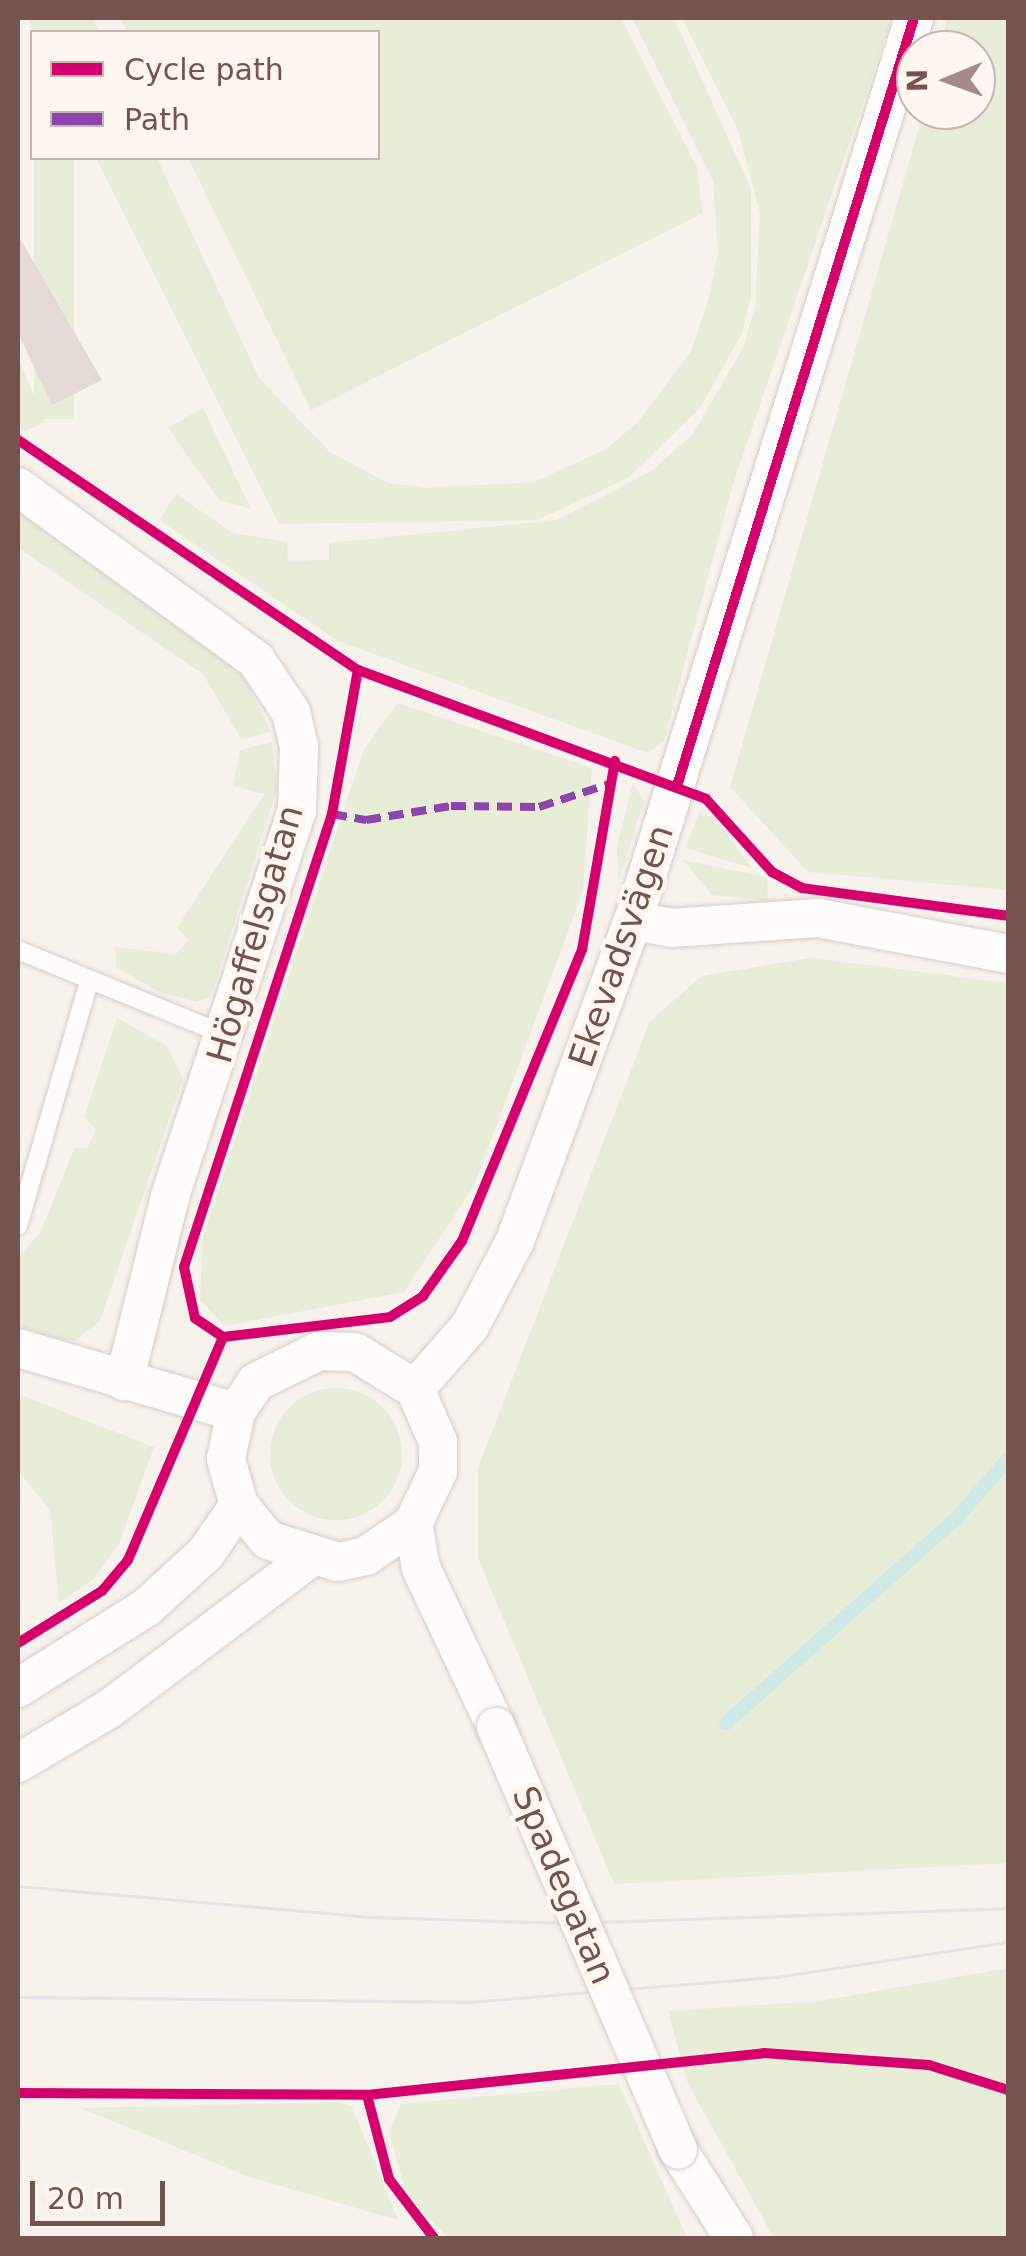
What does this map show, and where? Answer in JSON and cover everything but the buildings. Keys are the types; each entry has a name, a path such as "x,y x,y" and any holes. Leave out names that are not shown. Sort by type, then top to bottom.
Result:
{"street":[{"name":"Ekevadsvägen","path":"415,1389 470,1326 515,1241 633,921 914,18"},
{"name":"Högaffelsgatan","path":"18,487 221,630 256,660 291,712 297,810 227,1036 170,1196 124,1382"},
{"path":"633,921 671,928 818,918 1008,954"},
{"path":"18,1348 236,1412"},
{"path":"319,1350 355,1352 415,1389 438,1457 414,1524 366,1556 309,1559 268,1540 238,1505 226,1459 236,1412 256,1382 319,1350"},
{"path":"18,1688 147,1607 206,1553 238,1505"},
{"name":"Spadegatan","path":"414,1524 421,1568 496,1726 678,2150 734,2238"},
{"path":"18,1763 109,1709 309,1559"}],"lane":[{"path":"18,950 227,1036"},
{"path":"18,1226 89,982"}],"green space":[{"path":"27,18 93,18 99,30 33,30"},
{"path":"120,18 621,18 697,168 703,213 311,410 189,160 380,160 380,30 126,30"},
{"path":"632,18 674,18 751,189 751,296 742,333 700,408 628,478 537,520 279,524 97,160 158,160 259,378 330,452 388,483 423,488 534,482 606,449 638,422 691,351 709,298 718,253 713,181"},
{"path":"682,18 892,18 733,484 664,740 648,753 338,641 159,520 176,494 233,533 287,542 288,561 329,560 329,543 557,520 650,472 692,435 743,348 755,307 760,213 738,130"},
{"path":"947,18 1008,18 1008,890 808,872 730,787 918,130 996,130 996,30 944,30"},
{"path":"34,160 74,160 74,419 34,419"},
{"path":"18,358 45,422 25,431 18,426"},
{"path":"203,408 251,509 219,500 168,428"},
{"path":"18,512 213,646 244,678 271,732 241,739 203,674 18,548"},
{"path":"398,703 592,768 583,891 474,1186 404,1292 225,1326 200,1300 203,1236 364,749"},
{"path":"272,742 277,789 211,996 196,1002 157,991 116,967 115,947 176,954 189,940 177,928 264,794 233,786 240,750"},
{"path":"633,783 644,801 618,883 617,845"},
{"path":"699,813 715,818 752,868 685,848"},
{"path":"683,860 767,877 768,901 712,895"},
{"path":"810,958 1008,983 1008,1863 614,1884 478,1558 478,1468 650,1021 702,976"},
{"path":"117,1018 167,1046 183,1079 100,1321 74,1341 57,1339 18,1326 18,1257 40,1233 75,1147 87,1149 96,1130 84,1117"},
{"path":"336,1388 361,1393 383,1407 397,1429 402,1454 397,1479 383,1501 361,1515 336,1520 311,1515 289,1501 275,1479 270,1454 275,1429 289,1407 311,1393"},
{"path":"18,1394 154,1447 119,1544 94,1579 59,1603 50,1510 18,1471"},
{"path":"1008,1968 1008,2238 774,2238 688,2084 668,2011 820,2001"},
{"path":"619,2084 687,2238 448,2238 406,2193 389,2132 401,2104"},
{"path":"340,2102 352,2107 398,2220 252,2178 80,2108"}],"waterway":[{"path":"726,1723 955,1520 1008,1459"}],"tram line":[{"path":"18,1886 374,1917 567,1923 1008,1908"},
{"path":"18,1997 469,2002 776,1977 1008,1942"}],"marked path":[{"path":"332,814 366,820 451,806 539,807 612,783"}],"cycle path":[{"path":"677,786 914,18"},
{"path":"18,440 358,670 706,799 772,872 802,888 1008,916"},
{"path":"223,1337 195,1318 184,1267 332,814 358,670"},
{"path":"18,1643 102,1591 128,1560 223,1337 390,1317 423,1296 462,1241 582,950 615,761"},
{"path":"18,2093 367,2095 764,2053 929,2065 1008,2090"},
{"path":"367,2095 389,2179 434,2238"}]}
